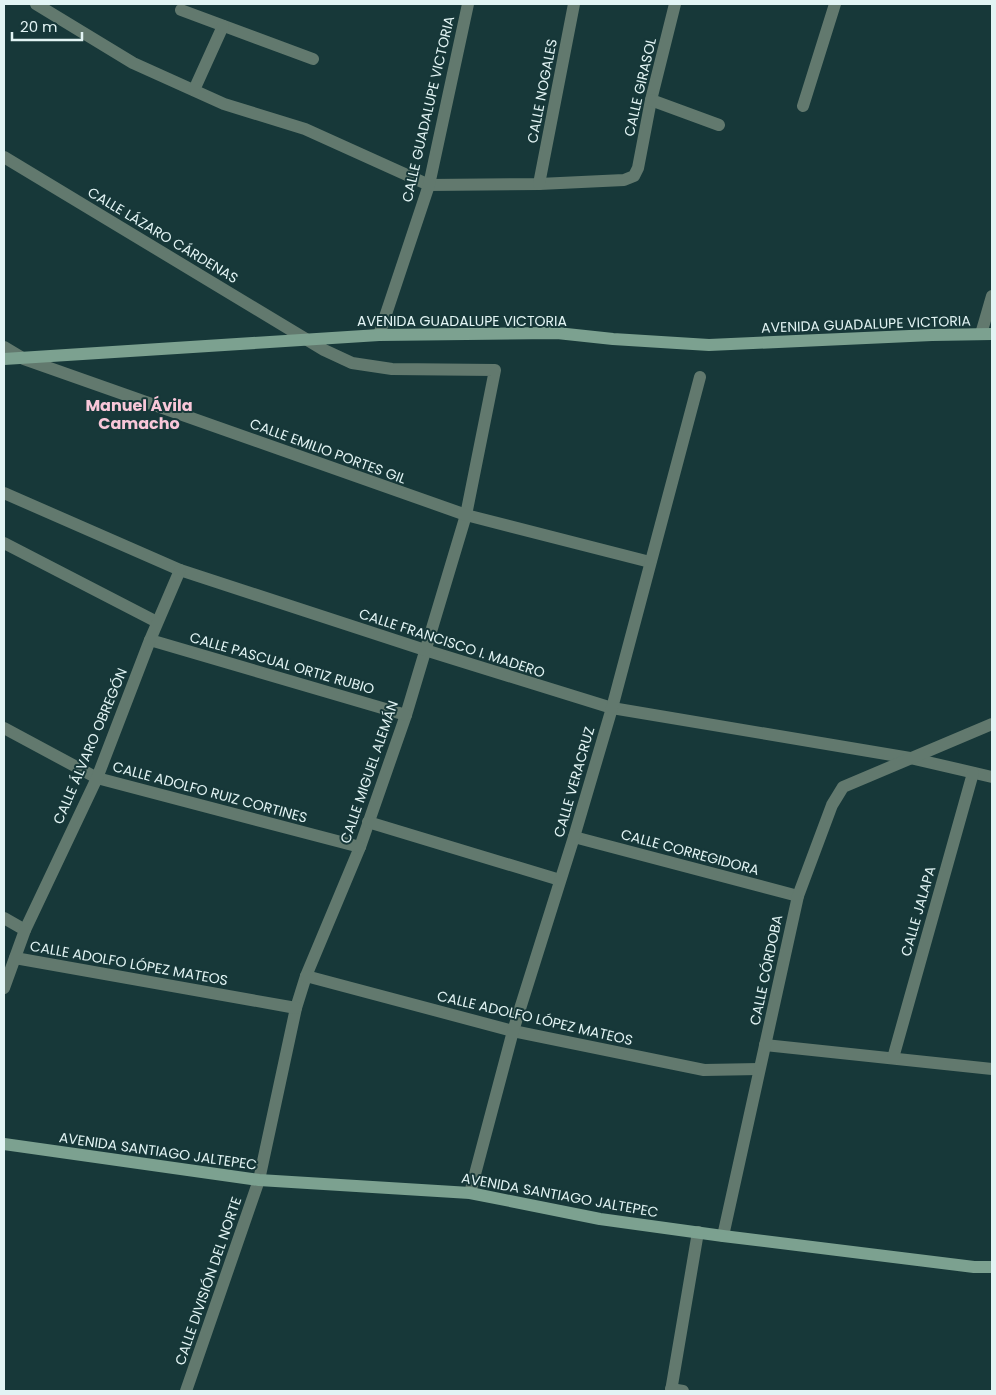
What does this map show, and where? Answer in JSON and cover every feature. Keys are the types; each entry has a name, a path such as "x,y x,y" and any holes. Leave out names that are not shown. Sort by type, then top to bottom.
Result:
{"street":[{"path":"36,4 133,63 224,104 305,129 429,184 539,184"},
{"name":"CALLE GUADALUPE VICTORIA","path":"378,335 429,184 468,4"},
{"name":"CALLE NOGALES","path":"539,184 574,4"},
{"name":"CALLE GIRASOL","path":"539,184 624,180 634,176 638,168 651,100 675,4"},
{"path":"803,106 835,4"},
{"path":"181,10 314,60"},
{"path":"194,90 223,26"},
{"path":"651,100 719,125"},
{"name":"CALLE LÁZARO CÁRDENAS","path":"4,157 307,340 352,363 392,369 494,370"},
{"path":"986,334 992,296"},
{"name":"AVENIDA GUADALUPE VICTORIA","path":"4,359 378,335 558,333 613,340 708,345 986,334"},
{"name":"CALLE EMILIO PORTES GIL","path":"4,347 24,359 466,515 650,562"},
{"name":"CALLE MIGUEL ALEMÁN","path":"259,1180 296,1008 306,976 360,847 406,715 466,515 494,370"},
{"name":"CALLE VERACRUZ","path":"470,1193 513,1031 612,708 700,377"},
{"name":"CALLE FRANCISCO I. MADERO","path":"4,494 180,570 425,650 612,708 910,758 992,778"},
{"path":"4,543 157,622"},
{"name":"CALLE ÁLVARO OBREGÓN","path":"4,988 25,930 96,778 157,622 180,570"},
{"name":"CALLE PASCUAL ORTIZ RUBIO","path":"150,640 406,715"},
{"name":"CALLE CÓRDOBA","path":"723,1236 798,896 832,805 843,787 992,724"},
{"name":"CALLE ADOLFO RUIZ CORTINES","path":"4,728 96,778 360,847"},
{"name":"CALLE JALAPA","path":"892,1058 973,773"},
{"path":"368,822 560,880"},
{"name":"CALLE CORREGIDORA","path":"574,837 798,896"},
{"name":"CALLE ADOLFO LÓPEZ MATEOS","path":"4,918 25,930"},
{"name":"CALLE ADOLFO LÓPEZ MATEOS","path":"15,958 296,1008"},
{"name":"CALLE ADOLFO LÓPEZ MATEOS","path":"306,976 513,1031 704,1070 759,1069"},
{"path":"765,1045 992,1069"},
{"name":"AVENIDA SANTIAGO JALTEPEC","path":"4,1144 259,1180 470,1193 600,1218 723,1236 974,1267 992,1267"},
{"name":"CALLE DIVISIÓN DEL NORTE","path":"186,1391 259,1180"},
{"path":"675,1390 698,1232"}],"district":[{"name":"Manuel Ávila Camacho","path":"139,414"}]}
